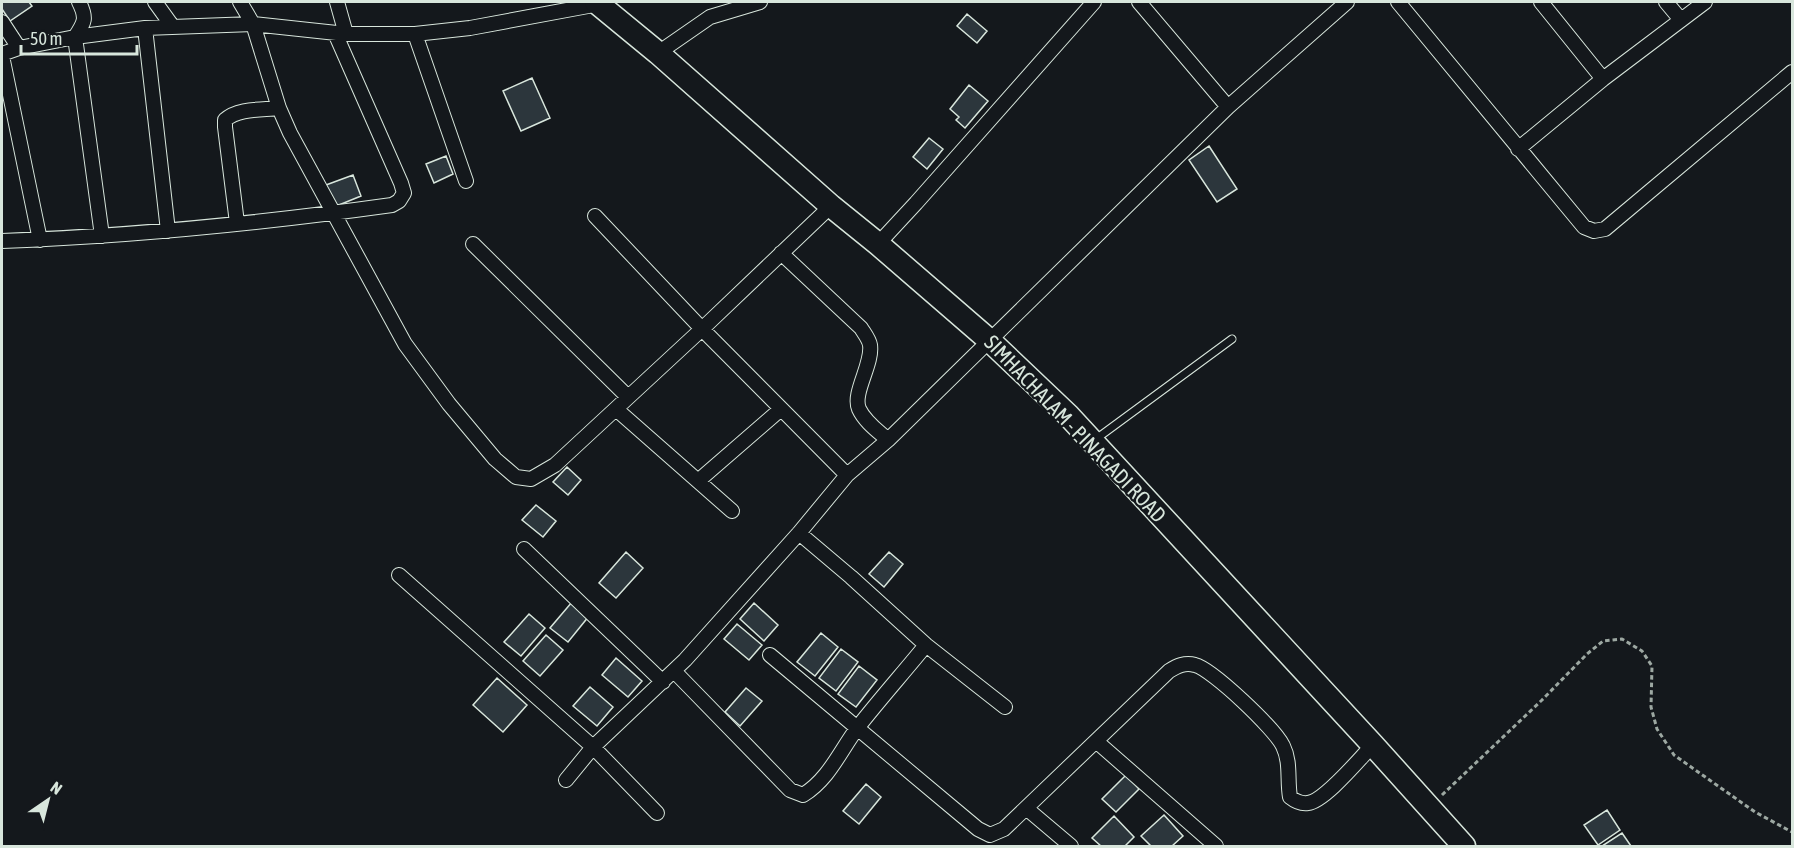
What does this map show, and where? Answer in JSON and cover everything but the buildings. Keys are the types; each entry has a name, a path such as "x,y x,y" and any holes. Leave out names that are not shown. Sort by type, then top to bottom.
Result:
{"main road":[{"name":"SIMHACHALAM - PINAGADI ROAD","path":"597,3 658,53 831,206 989,340 1068,415 1464,846"}],"street":[{"path":"79,2 84,13 84,23 75,37 102,236"},
{"path":"155,2 173,27"},
{"path":"240,2 253,24 279,108 290,134 405,344 449,404 495,459 516,477 531,479 555,465 831,206"},
{"path":"2,241 168,231 332,213 392,205 399,201 404,193 401,183 341,34 338,2"},
{"path":"658,53 710,17 760,2"},
{"path":"878,244 1095,2"},
{"path":"1139,2 1228,107"},
{"path":"566,780 593,747 675,670 799,533 847,475 888,440 1228,107 1347,2"},
{"path":"1398,2 1584,227 1594,231 1605,228 1792,72"},
{"path":"1541,2 1603,80"},
{"path":"1666,2 1681,20"},
{"path":"1518,149 1705,2"},
{"path":"40,240 2,55 19,48 75,37 145,28 253,24 341,34 415,34 470,28 597,3"},
{"path":"2,22 19,48"},
{"path":"145,28 168,231"},
{"path":"415,34 466,181"},
{"path":"237,224 225,120 241,112 279,108"},
{"path":"595,216 702,329 847,475"},
{"path":"473,244 628,397"},
{"path":"781,254 861,328 870,343 869,360 857,406 864,417 888,440"},
{"path":"616,409 732,511"},
{"path":"698,482 781,409"},
{"path":"799,533 926,645 1005,707"},
{"path":"524,549 663,682"},
{"path":"399,575 593,747 657,813"},
{"path":"675,670 790,790 803,795 824,778 857,728 926,645"},
{"path":"770,655 978,830 990,835 1004,829 1169,672 1186,663 1205,669 1262,719 1273,732 1283,746 1287,760 1290,797 1296,801 1310,803 1318,800 1373,745"},
{"path":"1096,741 1216,846"},
{"path":"1026,808 1071,846"}],"lane":[{"path":"1093,441 1232,339"}],"path":[{"path":"1429,807 1587,654 1603,641 1622,639 1642,651 1652,666 1651,707 1657,729 1674,755 1755,812 1792,832"}]}
